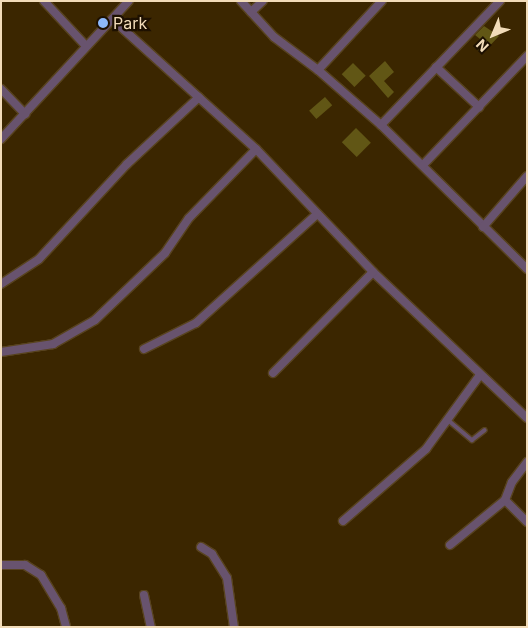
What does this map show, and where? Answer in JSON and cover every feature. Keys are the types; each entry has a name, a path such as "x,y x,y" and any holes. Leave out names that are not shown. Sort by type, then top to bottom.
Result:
{"street":[{"path":"44,1 86,46"},
{"path":"1,139 128,1"},
{"path":"241,1 274,37 318,70 382,125 527,269"},
{"path":"251,12 263,1"},
{"path":"318,70 382,1"},
{"path":"382,125 500,1"},
{"path":"112,19 256,149 373,272 527,418"},
{"path":"423,165 527,56"},
{"path":"436,67 479,107"},
{"path":"1,89 25,114"},
{"path":"1,284 39,259 133,158 199,97"},
{"path":"1,352 53,344 95,320 165,253 189,218 256,149"},
{"path":"483,227 527,176"},
{"path":"144,349 196,323 317,214"},
{"path":"273,373 373,272"},
{"path":"343,521 426,449 449,421 480,375"},
{"path":"450,545 504,500 512,482 527,462"},
{"path":"504,500 527,522"},
{"path":"201,547 212,554 227,578 234,627"},
{"path":"1,565 25,565 41,575 61,608 66,627"},
{"path":"144,595 151,627"}],"lane":[{"path":"449,421 472,440 485,430"}],"building":[{"path":"484,26 499,36 482,54 474,47 480,39 475,35"},
{"path":"385,61 394,72 384,81 394,92 388,98 369,76"},
{"path":"353,63 366,76 354,87 342,74"},
{"path":"325,97 332,105 316,119 309,111"},
{"path":"356,128 371,143 357,157 342,142"}],"place":[{"name":"Park","path":"103,23"}]}
